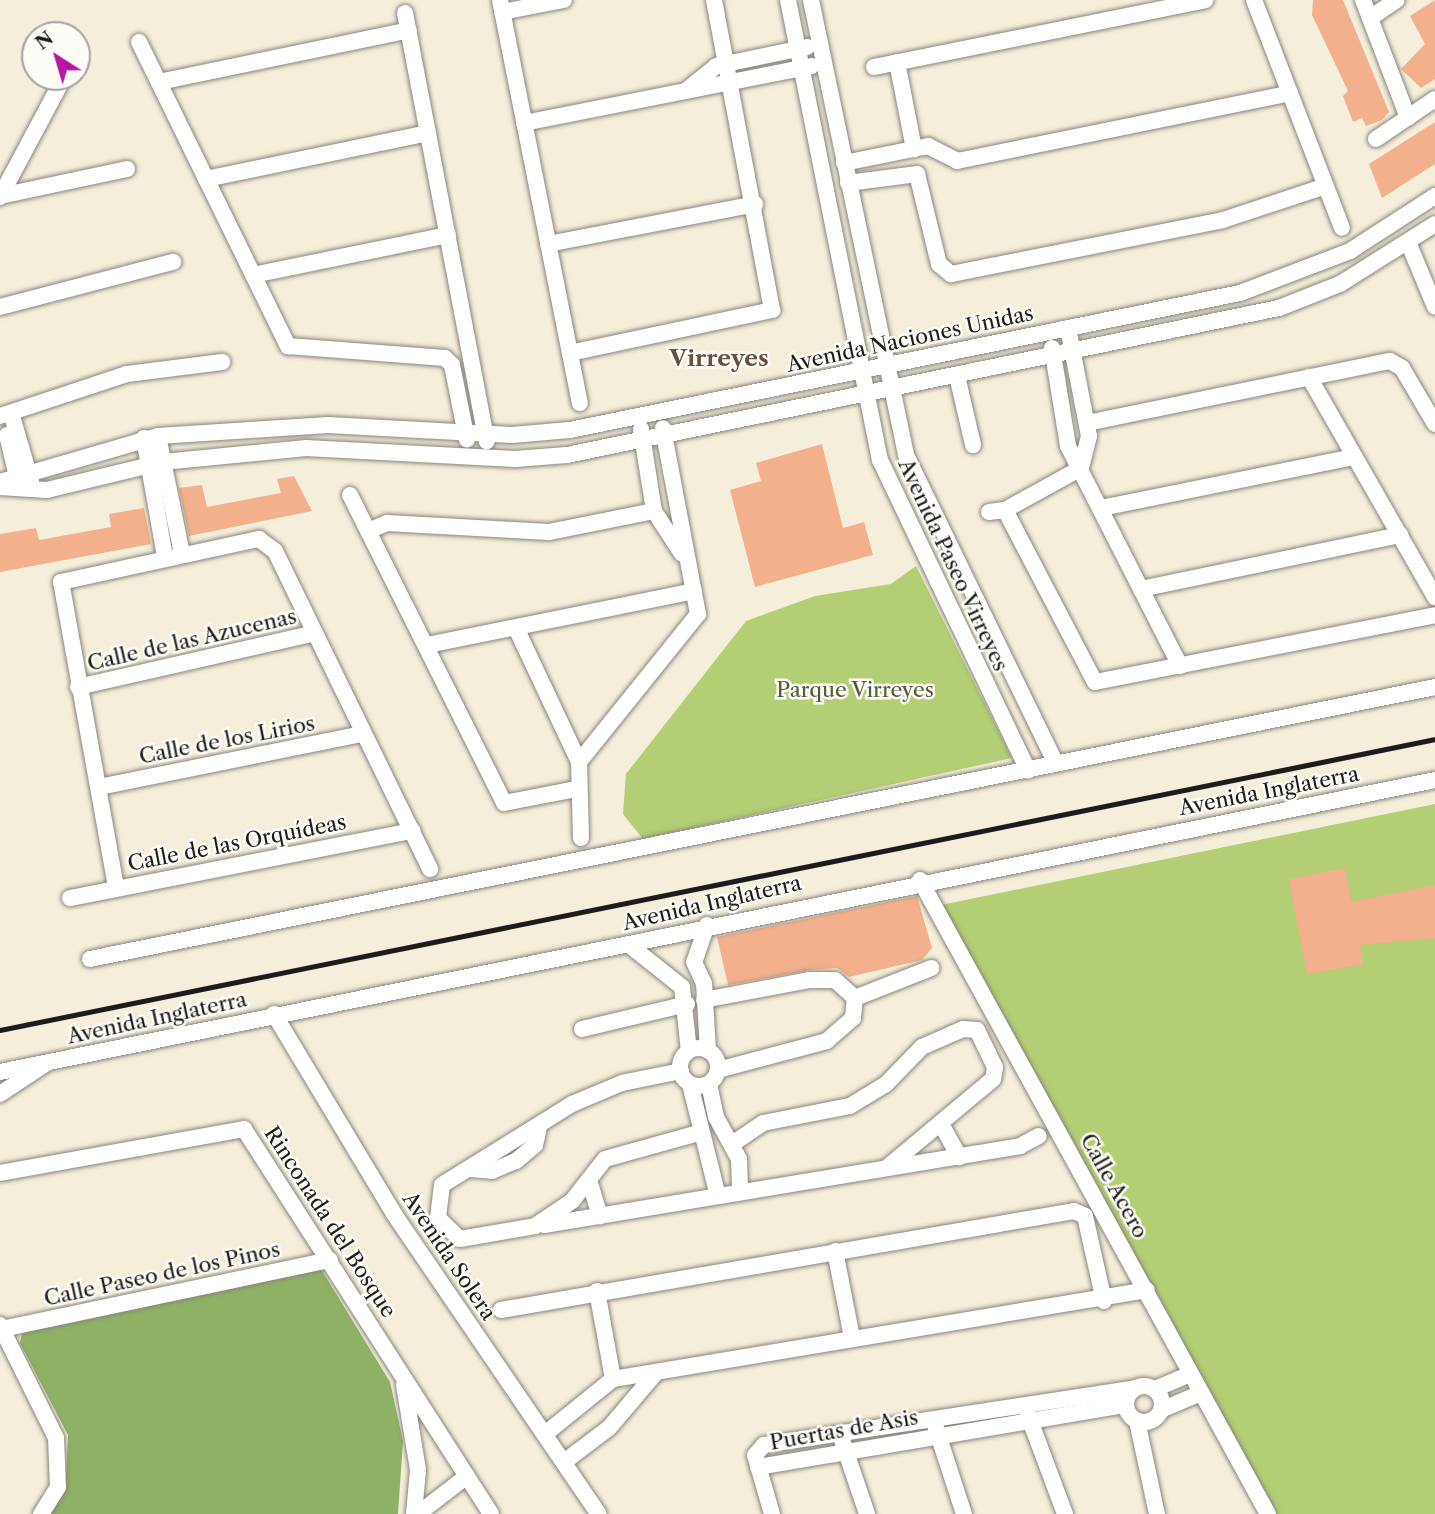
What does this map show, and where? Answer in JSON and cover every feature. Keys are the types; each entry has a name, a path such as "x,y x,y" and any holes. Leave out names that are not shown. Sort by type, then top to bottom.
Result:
{"street":[{"path":"564,0 501,6 580,403"},
{"path":"570,353 772,310 755,204 714,0"},
{"name":"Avenida Paseo Virreyes","path":"788,0 866,394 890,486 1028,770"},
{"name":"Avenida Paseo Virreyes","path":"811,0 885,366 914,477 1056,764"},
{"path":"874,67 1205,0"},
{"path":"1254,0 1342,228"},
{"path":"1363,0 1408,118"},
{"path":"1370,18 1397,0"},
{"path":"405,13 486,434 488,457"},
{"path":"159,82 408,30"},
{"path":"139,42 288,346 444,358 466,433 468,456"},
{"path":"688,89 727,64 820,45"},
{"path":"897,62 914,149"},
{"path":"524,123 824,63"},
{"path":"0,196 56,91"},
{"path":"846,174 928,146 957,161 1290,93"},
{"path":"1376,139 1435,99"},
{"path":"206,179 428,133"},
{"path":"0,196 127,170"},
{"path":"846,174 877,170 890,174 917,174 939,264 951,274 1223,220 1326,186"},
{"name":"Avenida Naciones Unidas","path":"25,483 151,437 305,426 534,435 885,366 1240,293 1350,251 1435,196"},
{"path":"548,244 755,204"},
{"name":"Avenida Naciones Unidas","path":"0,485 156,463 306,448 488,457 567,455 1279,309 1363,272 1435,224"},
{"path":"253,275 448,235"},
{"path":"1408,242 1435,307"},
{"path":"1350,251 1363,272"},
{"path":"0,307 173,262"},
{"path":"1069,328 1087,423 1081,468"},
{"path":"1049,332 1068,446 1180,666"},
{"path":"25,483 5,415 127,374 222,362"},
{"path":"1087,423 1309,377 1397,362 1435,424"},
{"path":"957,376 973,445"},
{"path":"1309,377 1435,597"},
{"path":"579,762 698,614 660,411"},
{"path":"639,416 654,511 688,564"},
{"path":"305,426 306,448"},
{"path":"151,437 182,554"},
{"path":"1101,508 1354,457"},
{"path":"156,463 165,557"},
{"path":"1081,468 997,511 1095,682 1435,615"},
{"path":"350,495 504,803 576,789"},
{"path":"368,531 387,523 549,532 654,511"},
{"path":"1141,589 1400,536"},
{"path":"116,887 99,787 58,590 69,578 259,539 275,551 430,869"},
{"path":"944,597 968,585"},
{"path":"427,645 694,591"},
{"path":"516,628 579,762 576,789 581,838"},
{"name":"Calle de las Azucenas","path":"78,687 315,634"},
{"path":"90,960 1435,687"},
{"name":"Calle de los Lirios","path":"99,787 363,734"},
{"name":"Avenida Inglaterra","path":"0,1072 274,1014 628,944 920,880 1435,780"},
{"name":"Calle de las Orquídeas","path":"70,898 412,831"},
{"name":"Calle Acero","path":"920,880 1268,1514"},
{"path":"707,925 694,961 704,1000 716,1117 732,1144 740,1192"},
{"path":"628,944 682,987 687,1004 689,1051 685,1077 699,1133 714,1167 718,1196"},
{"path":"665,971 694,961"},
{"path":"855,998 931,968"},
{"path":"704,1000 810,980 835,980 855,998"},
{"path":"855,998 853,1018 827,1041 713,1077 685,1077 591,1094 539,1128 535,1145 516,1161 492,1171 471,1169 437,1193 435,1207 449,1234 460,1239 958,1157 1020,1146 1039,1136"},
{"path":"582,1029 687,1004"},
{"name":"Avenida Solera","path":"274,1014 394,1214 599,1514"},
{"path":"732,1144 763,1123 849,1106 886,1084 922,1047 963,1029 977,1030 995,1067 993,1079 884,1169"},
{"path":"689,1051 708,1051"},
{"path":"0,1094 48,1063"},
{"path":"941,1124 958,1157"},
{"name":"Rinconada del Bosque","path":"0,1173 244,1129 491,1514"},
{"path":"535,1226 589,1180 605,1159 628,1147 699,1133"},
{"path":"589,1180 600,1216"},
{"path":"501,1310 597,1291 1074,1211 1085,1216 1104,1301"},
{"path":"835,1251 852,1338"},
{"name":"Calle Paseo de los Pinos","path":"1,1327 330,1260"},
{"path":"545,1434 613,1379 654,1375 852,1338 1104,1301 1147,1290"},
{"path":"597,1291 613,1379"},
{"path":"1,1327 56,1438 58,1487 41,1514"},
{"path":"399,1369 415,1445 416,1514"},
{"path":"1157,1514 1137,1421 1125,1405 1135,1388 1155,1389 1190,1374"},
{"path":"564,1462 609,1428 654,1375"},
{"name":"Puertas de Asis","path":"772,1514 755,1455 764,1445 1023,1401 1135,1388"},
{"path":"1155,1389 1161,1410"},
{"path":"1137,1421 1151,1421 1161,1410 1201,1393"},
{"path":"1023,1401 1065,1514"},
{"name":"Puertas de Asis","path":"758,1467 845,1450 1125,1405"},
{"name":"Puertas de Asis","path":"933,1416 964,1514"},
{"path":"839,1432 867,1514"},
{"path":"416,1514 467,1476"}],"green space":[{"name":"Parque Virreyes","path":"916,566 1012,758 643,839 623,814 626,774 746,621 815,596 891,584"},
{"path":"1435,804 1435,1514 1274,1514 941,905"},
{"path":"321,1269 390,1382 403,1441 398,1514 46,1514 66,1477 68,1435 20,1343 23,1327"}],"building":[{"path":"1313,0 1343,0 1389,112 1382,120 1366,126 1362,118 1353,122 1343,96 1348,91 1312,15"},
{"path":"1435,0 1435,79 1421,88 1401,69 1425,44 1410,16"},
{"path":"1435,122 1435,164 1382,198 1369,164"},
{"path":"822,444 843,528 864,522 873,555 755,587 730,490 761,481 756,463"},
{"path":"294,476 312,511 189,536 179,488 202,485 207,507 281,493 277,479"},
{"path":"144,508 151,544 0,572 0,534 36,528 39,540 111,527 109,514"},
{"path":"1345,868 1351,902 1435,885 1435,938 1360,945 1363,964 1307,974 1289,879"},
{"path":"917,896 932,948 922,960 849,977 837,968 810,970 728,985 717,937"}],"railway":[{"path":"0,1030 1435,739"}],"district":[{"name":"Virreyes","path":"719,358"}]}
